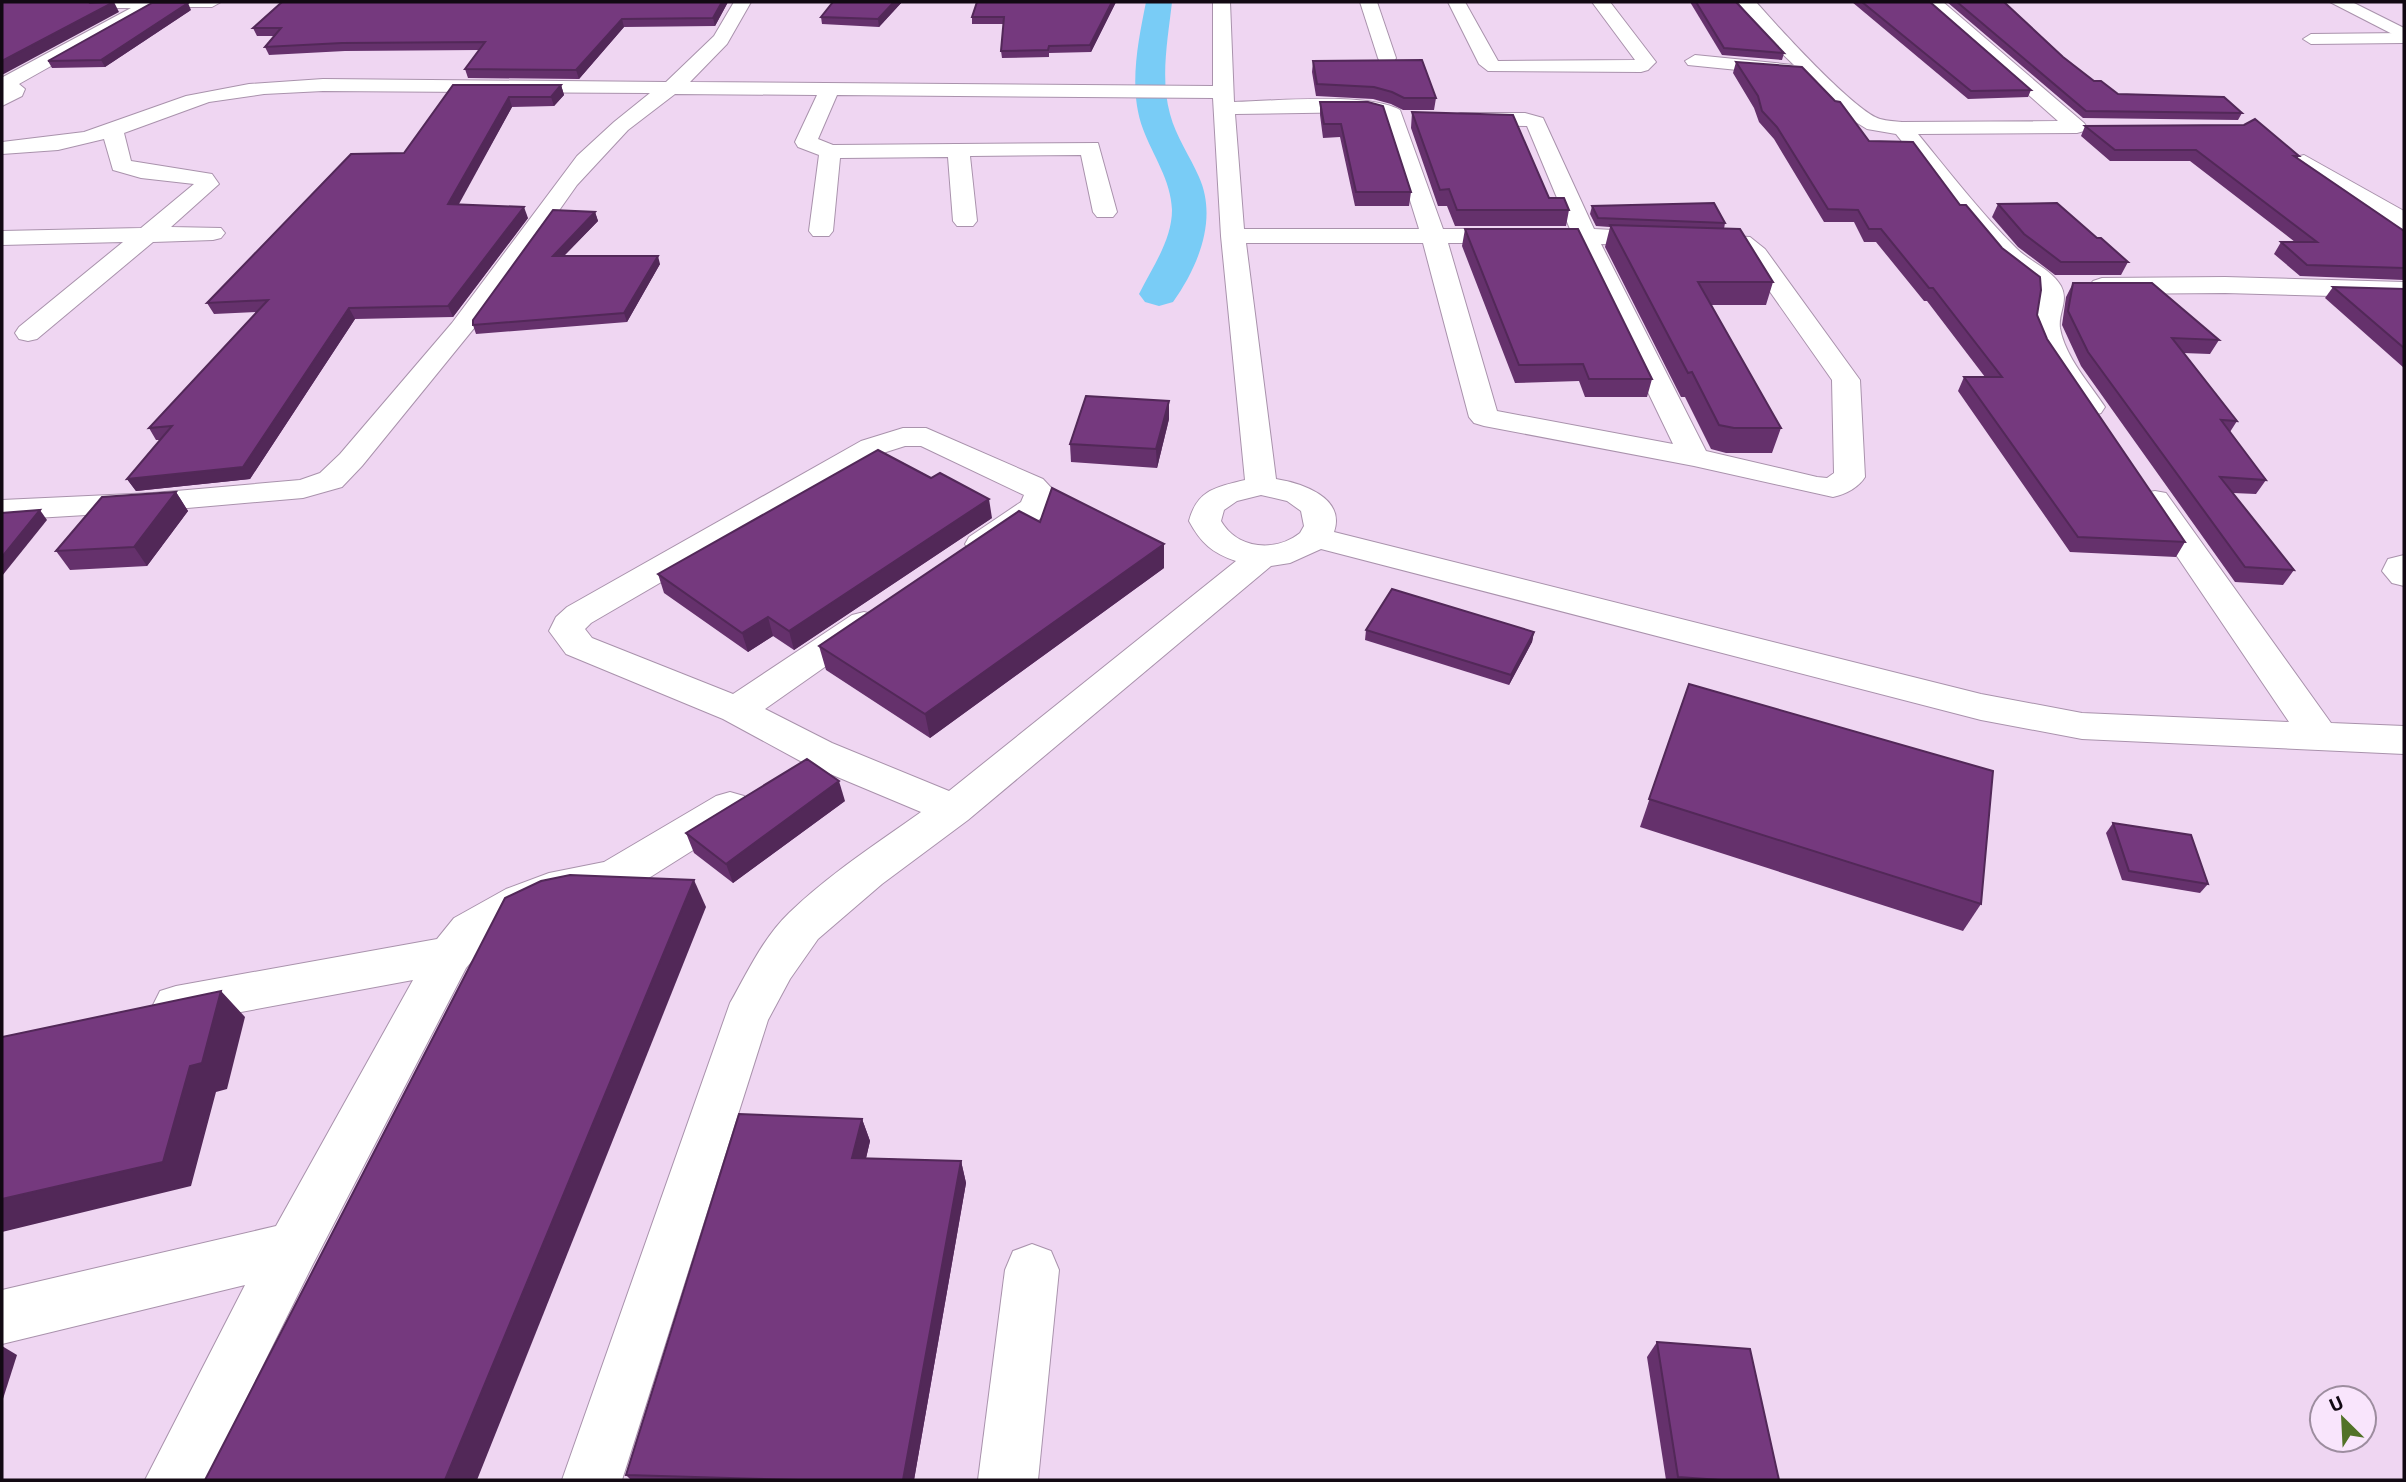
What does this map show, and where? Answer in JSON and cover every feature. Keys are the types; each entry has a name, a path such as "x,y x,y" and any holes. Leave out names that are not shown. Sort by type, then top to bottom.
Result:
{"street":[{"path":"4,91 10,81 154,2"},
{"path":"2,3 212,2"},
{"path":"2,510 303,489 331,480 351,460 494,285 577,170 621,126 702,61 729,29 741,2"},
{"path":"1222,2 1223,100 1233,236 1261,486"},
{"path":"1368,2 1387,58"},
{"path":"1457,2 1489,64 1495,67 1641,66 1646,62 1601,2"},
{"path":"1747,2 1779,40 1811,71 1864,120 1874,125 1902,128 2103,127"},
{"path":"1933,2 2077,127"},
{"path":"2339,2 2404,37"},
{"path":"1695,61 1811,71"},
{"path":"2,148 67,142 113,130 198,99 264,88 366,85 1178,92 1223,100 1367,106 1384,108 1417,119 1525,119 1536,122 1585,236 1694,457"},
{"path":"829,91 806,142 830,152 1090,148 1105,212"},
{"path":"1233,236 1434,238 1585,236 1741,242 1750,246 1846,380 1850,477 1833,488 1817,486 1694,457 1484,417 1434,238 1417,119"},
{"path":"1902,128 2007,254 2048,286 2052,309 2046,320 2047,331 2065,367 2108,431"},
{"path":"28,333 208,184 204,179 192,176 143,174 121,165 113,130"},
{"path":"958,150 965,221"},
{"path":"821,231 830,152"},
{"path":"2304,162 2333,182 2386,208 2404,222"},
{"path":"2,238 213,233"},
{"path":"2048,286 2225,285 2404,290"},
{"path":"954,809 787,772 736,710 579,646 566,631 568,625 579,615 872,447 904,436 926,437 1032,486 1040,493 1036,507 955,562"},
{"path":"2139,476 2320,737"},
{"path":"1261,486 1298,494 1312,503 1320,514 1321,526 1315,537 1303,547 1284,554 1262,556 1224,547 1211,537 1205,526 1205,514 1212,503 1225,494 1242,488 1261,486"},
{"path":"1315,537 1981,706 2082,726 2404,740"},
{"path":"592,1480 746,1017 768,976 803,927 867,872 954,809 1262,556"},
{"path":"2404,565 2400,566 2399,571 2404,576"},
{"path":"736,710 886,608"},
{"path":"175,1480 293,1248 450,955 470,931 522,901 549,890 612,877 637,865 787,772"},
{"path":"138,1013 450,955"},
{"path":"2,1317 293,1248"},
{"path":"1008,1480 1032,1270"}],"lane":[{"path":"2311,39 2404,37"}],"building":[{"path":"2,2 91,3 114,2 2,61"},
{"path":"282,2 722,2 713,18 622,19 576,70 465,69 485,42 342,43 265,47 281,28 253,28"},
{"path":"833,2 894,2 878,19 821,17"},
{"path":"977,2 1112,2 1090,45 1049,46 1048,50 1001,51 1004,17 972,17"},
{"path":"1696,2 1736,2 1784,53 1724,48"},
{"path":"1862,2 1930,2 2031,90 1971,91"},
{"path":"1957,2 2004,2 2063,57 2094,81 2101,81 2118,94 2224,97 2242,113 2086,111"},
{"path":"152,3 188,3 101,60 48,61"},
{"path":"1422,60 1436,98 1404,98 1374,87 1317,84 1313,61"},
{"path":"1736,62 1802,67 1835,101 1840,102 1869,141 1913,142 1960,205 1966,205 2002,248 2040,277 2037,315 2047,339 2185,542 2078,537 1964,377 2002,377 1933,288 1929,288 1881,229 1869,229 1858,210 1828,209 1777,127 1762,111 1758,96"},
{"path":"453,85 561,85 551,97 509,97 448,204 524,207 448,306 349,308 243,467 127,479 172,426 149,428 268,300 207,303 351,154 404,153"},
{"path":"1320,102 1368,102 1383,106 1411,192 1356,192 1341,124 1324,124"},
{"path":"1412,112 1513,115 1549,198 1564,198 1569,210 1457,210 1449,189 1440,190"},
{"path":"2255,119 2299,156 2294,156 2404,231 2404,268 2307,265 2281,242 2317,242 2196,150 2115,150 2085,126 2244,125"},
{"path":"1714,203 1725,223 1598,218 1592,206"},
{"path":"2057,203 2128,262 2061,262 2024,234 1998,204"},
{"path":"553,210 595,212 553,256 658,256 624,313 473,325 473,320"},
{"path":"1610,225 1740,229 1773,282 1698,282 1781,428 1734,428 1719,425 1692,372 1688,373"},
{"path":"1465,229 1578,229 1652,379 1589,379 1583,364 1519,365"},
{"path":"2073,283 2152,283 2219,340 2172,338 2237,421 2221,420 2266,480 2220,477 2294,570 2245,567 2088,352 2068,311"},
{"path":"2333,287 2404,289 2404,348"},
{"path":"1086,396 1169,401 1156,449 1070,444"},
{"path":"878,450 931,478 940,473 989,499 789,631 768,617 742,633 658,574"},
{"path":"1052,488 1164,544 925,714 819,646 1019,511 1040,522"},
{"path":"176,492 134,547 56,551 102,497"},
{"path":"40,510 2,557 2,513"},
{"path":"1392,589 1534,632 1511,675 1366,630"},
{"path":"1689,684 1993,771 1981,904 1649,799"},
{"path":"807,759 839,781 726,864 686,833"},
{"path":"2113,823 2191,835 2208,884 2129,871"},
{"path":"570,875 694,880 445,1480 205,1480 505,898 541,881"},
{"path":"221,991 202,1063 190,1066 163,1162 2,1199 2,1037"},
{"path":"739,1114 862,1119 852,1158 961,1161 903,1480 626,1475"},
{"path":"1657,1342 1750,1349 1779,1480 1678,1477"}],"waterway":[{"path":"1159,2 1152,58 1152,101 1158,128 1183,181 1190,209 1184,241 1159,294"}]}
